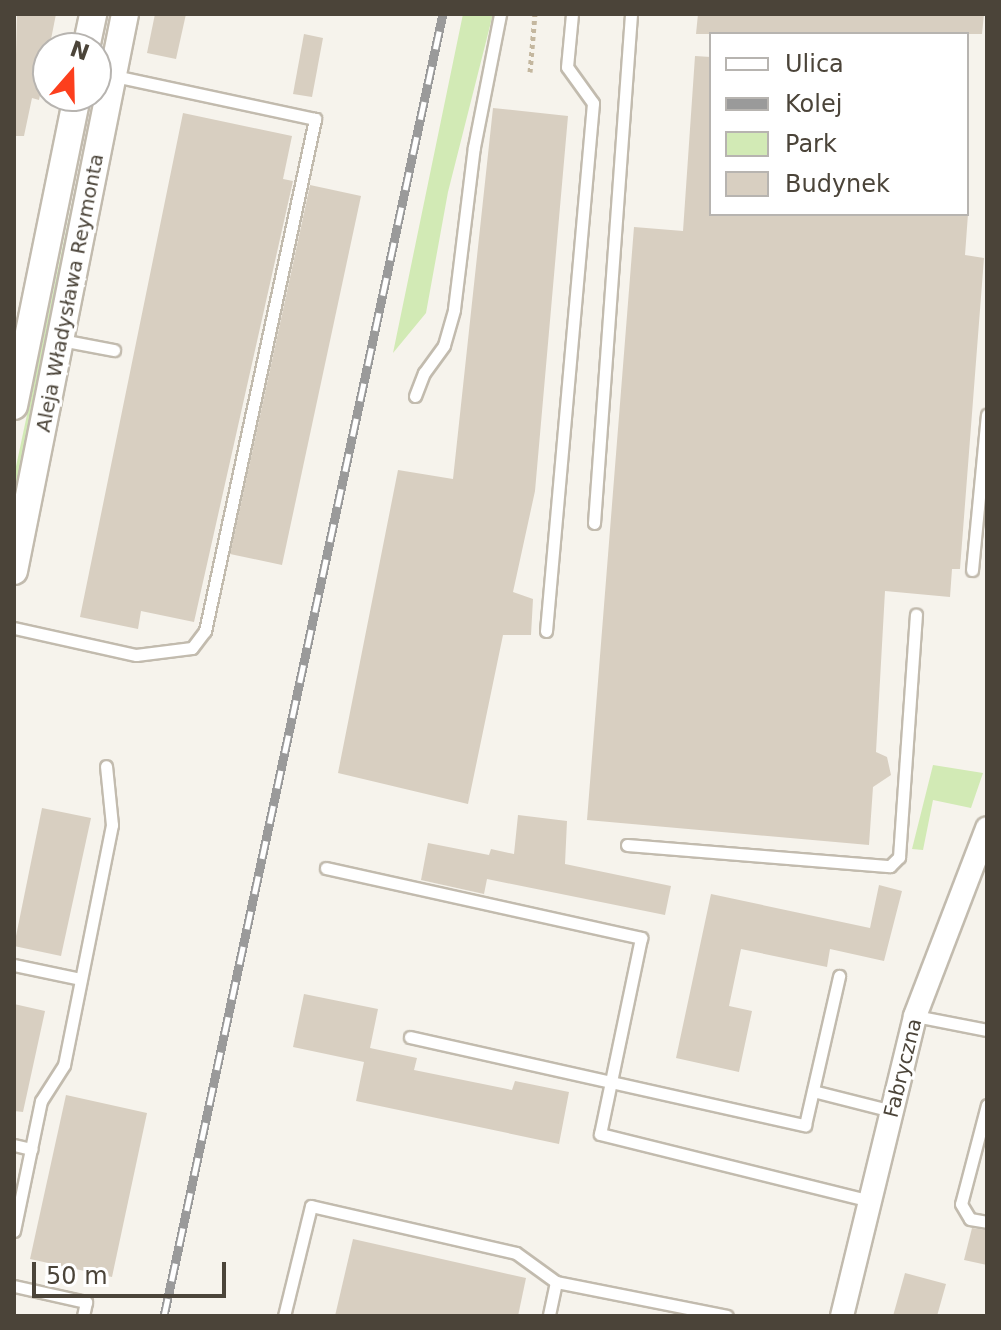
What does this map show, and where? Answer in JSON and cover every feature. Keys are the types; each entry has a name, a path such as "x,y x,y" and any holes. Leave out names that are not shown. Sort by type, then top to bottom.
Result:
{"street":[{"name":"Aleja Władysława Reymonta","path":"112,51 125,14"},
{"name":"Aleja Władysława Reymonta","path":"14,406 74,112"},
{"name":"Aleja Władysława Reymonta","path":"14,571 60,340 98,112"},
{"name":"Fabryczna","path":"842,1316 915,1016 987,828"}],"lane":[{"path":"415,396 424,373 444,345 454,309 474,147 500,14"},
{"path":"546,631 593,103 567,67 572,14"},
{"path":"594,523 631,14"},
{"path":"14,628 136,655 192,648 205,631 315,119 112,76"},
{"path":"60,340 114,350"},
{"path":"972,570 987,415"},
{"path":"627,845 890,866 899,857 916,615"},
{"path":"14,1231 41,1101 64,1065 112,825 106,766"},
{"path":"326,868 641,938 600,1134 870,1201"},
{"path":"14,965 81,979"},
{"path":"410,1037 805,1125 839,976"},
{"path":"915,1016 987,1030"},
{"path":"813,1091 892,1111"},
{"path":"987,1105 961,1204 970,1219 987,1222"},
{"path":"14,1145 32,1149"},
{"path":"284,1316 311,1206 516,1253 556,1282 727,1316"},
{"path":"549,1316 556,1282"},
{"path":"14,1286 86,1302 83,1316"}],"path":[{"path":"530,72 535,14"}],"green space":[{"path":"463,14 493,14 448,192 426,313 393,353"},
{"path":"91,112 94,112 14,513 14,476"},
{"path":"933,765 983,773 971,808 933,800 923,850 912,849"}],"building":[{"path":"17,14 56,14 52,32 32,32 32,98 24,136 14,136"},
{"path":"155,14 186,14 176,59 147,53"},
{"path":"698,14 984,14 982,34 696,34"},
{"path":"304,34 323,38 312,97 293,94"},
{"path":"695,56 709,57 709,216 968,216 965,255 984,258 960,569 952,569 950,597 885,591 876,752 887,757 891,775 873,787 869,845 587,820 634,227 683,231"},
{"path":"493,108 568,116 535,491 513,592 533,599 531,635 503,635 468,804 338,773 398,470 453,479"},
{"path":"183,113 292,136 283,179 293,181 194,622 141,611 138,629 80,617"},
{"path":"310,185 361,196 282,565 230,554"},
{"path":"42,808 91,818 61,956 14,946"},
{"path":"518,815 567,821 565,864 671,886 665,915 487,879 484,894 421,880 428,843 489,855 491,849 514,854"},
{"path":"879,885 902,891 884,961 830,949 827,967 741,949 729,1006 752,1011 739,1072 676,1058 711,894 870,928"},
{"path":"304,994 378,1009 370,1048 417,1058 414,1070 512,1090 515,1081 569,1092 559,1144 356,1101 364,1062 293,1047"},
{"path":"14,1004 45,1011 23,1112 14,1111"},
{"path":"66,1095 147,1113 112,1277 30,1259"},
{"path":"972,1228 987,1230 987,1265 964,1260"},
{"path":"353,1239 526,1278 518,1316 335,1316"},
{"path":"905,1273 946,1284 937,1316 893,1316"}],"railway":[{"path":"164,1316 443,14"}]}
